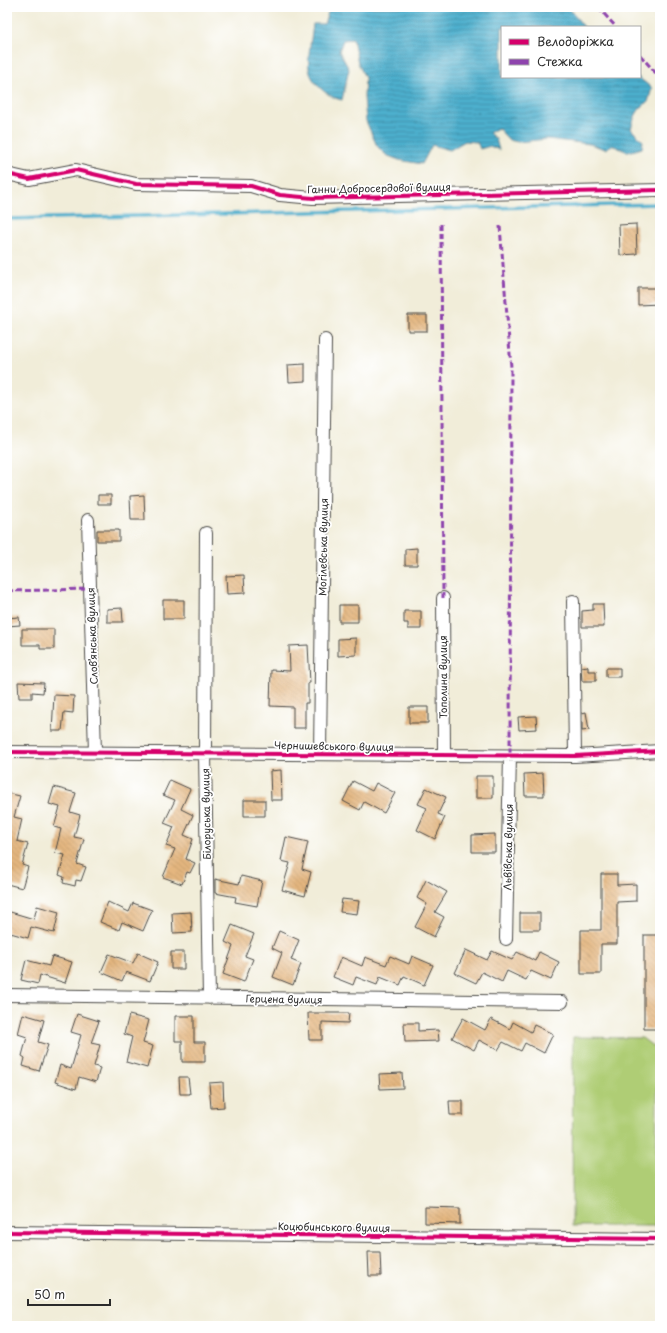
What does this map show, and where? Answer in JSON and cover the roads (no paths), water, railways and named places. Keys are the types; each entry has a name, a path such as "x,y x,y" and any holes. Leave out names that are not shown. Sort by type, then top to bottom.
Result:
{"street":[{"name":"Ганни Добросердової вулиця","path":"7,174 29,179 76,170 136,184 251,186 280,194 314,198 660,190"},
{"name":"Могілевська вулиця","path":"320,754 325,340"},
{"name":"Слов’янська вулиця","path":"88,520 96,752"},
{"name":"Білоруська вулиця","path":"206,533 205,753 209,998"},
{"name":"Тополина вулиця","path":"443,598 444,755"},
{"path":"573,601 575,756"},
{"name":"Чернишевського вулиця","path":"7,752 575,756 660,751"},
{"name":"Львівська вулиця","path":"506,939 510,756"},
{"name":"Герцена вулиця","path":"7,995 562,1002"},
{"name":"Коцюбинського вулиця","path":"7,1232 660,1238"}],"water":[{"path":"330,7 568,7 583,26 501,26 501,78 639,78 652,88 648,102 641,107 636,114 631,129 643,141 642,148 628,152 612,145 605,149 590,144 547,139 518,142 509,140 498,128 489,133 496,139 499,150 490,146 480,149 477,142 465,141 450,150 432,145 422,164 399,160 386,155 377,146 366,121 364,97 365,78 358,63 353,39 343,40 339,51 349,69 342,100 337,99 321,89 310,74 309,59 313,24 324,24"}],"waterway":[{"path":"7,219 660,204"}]}
